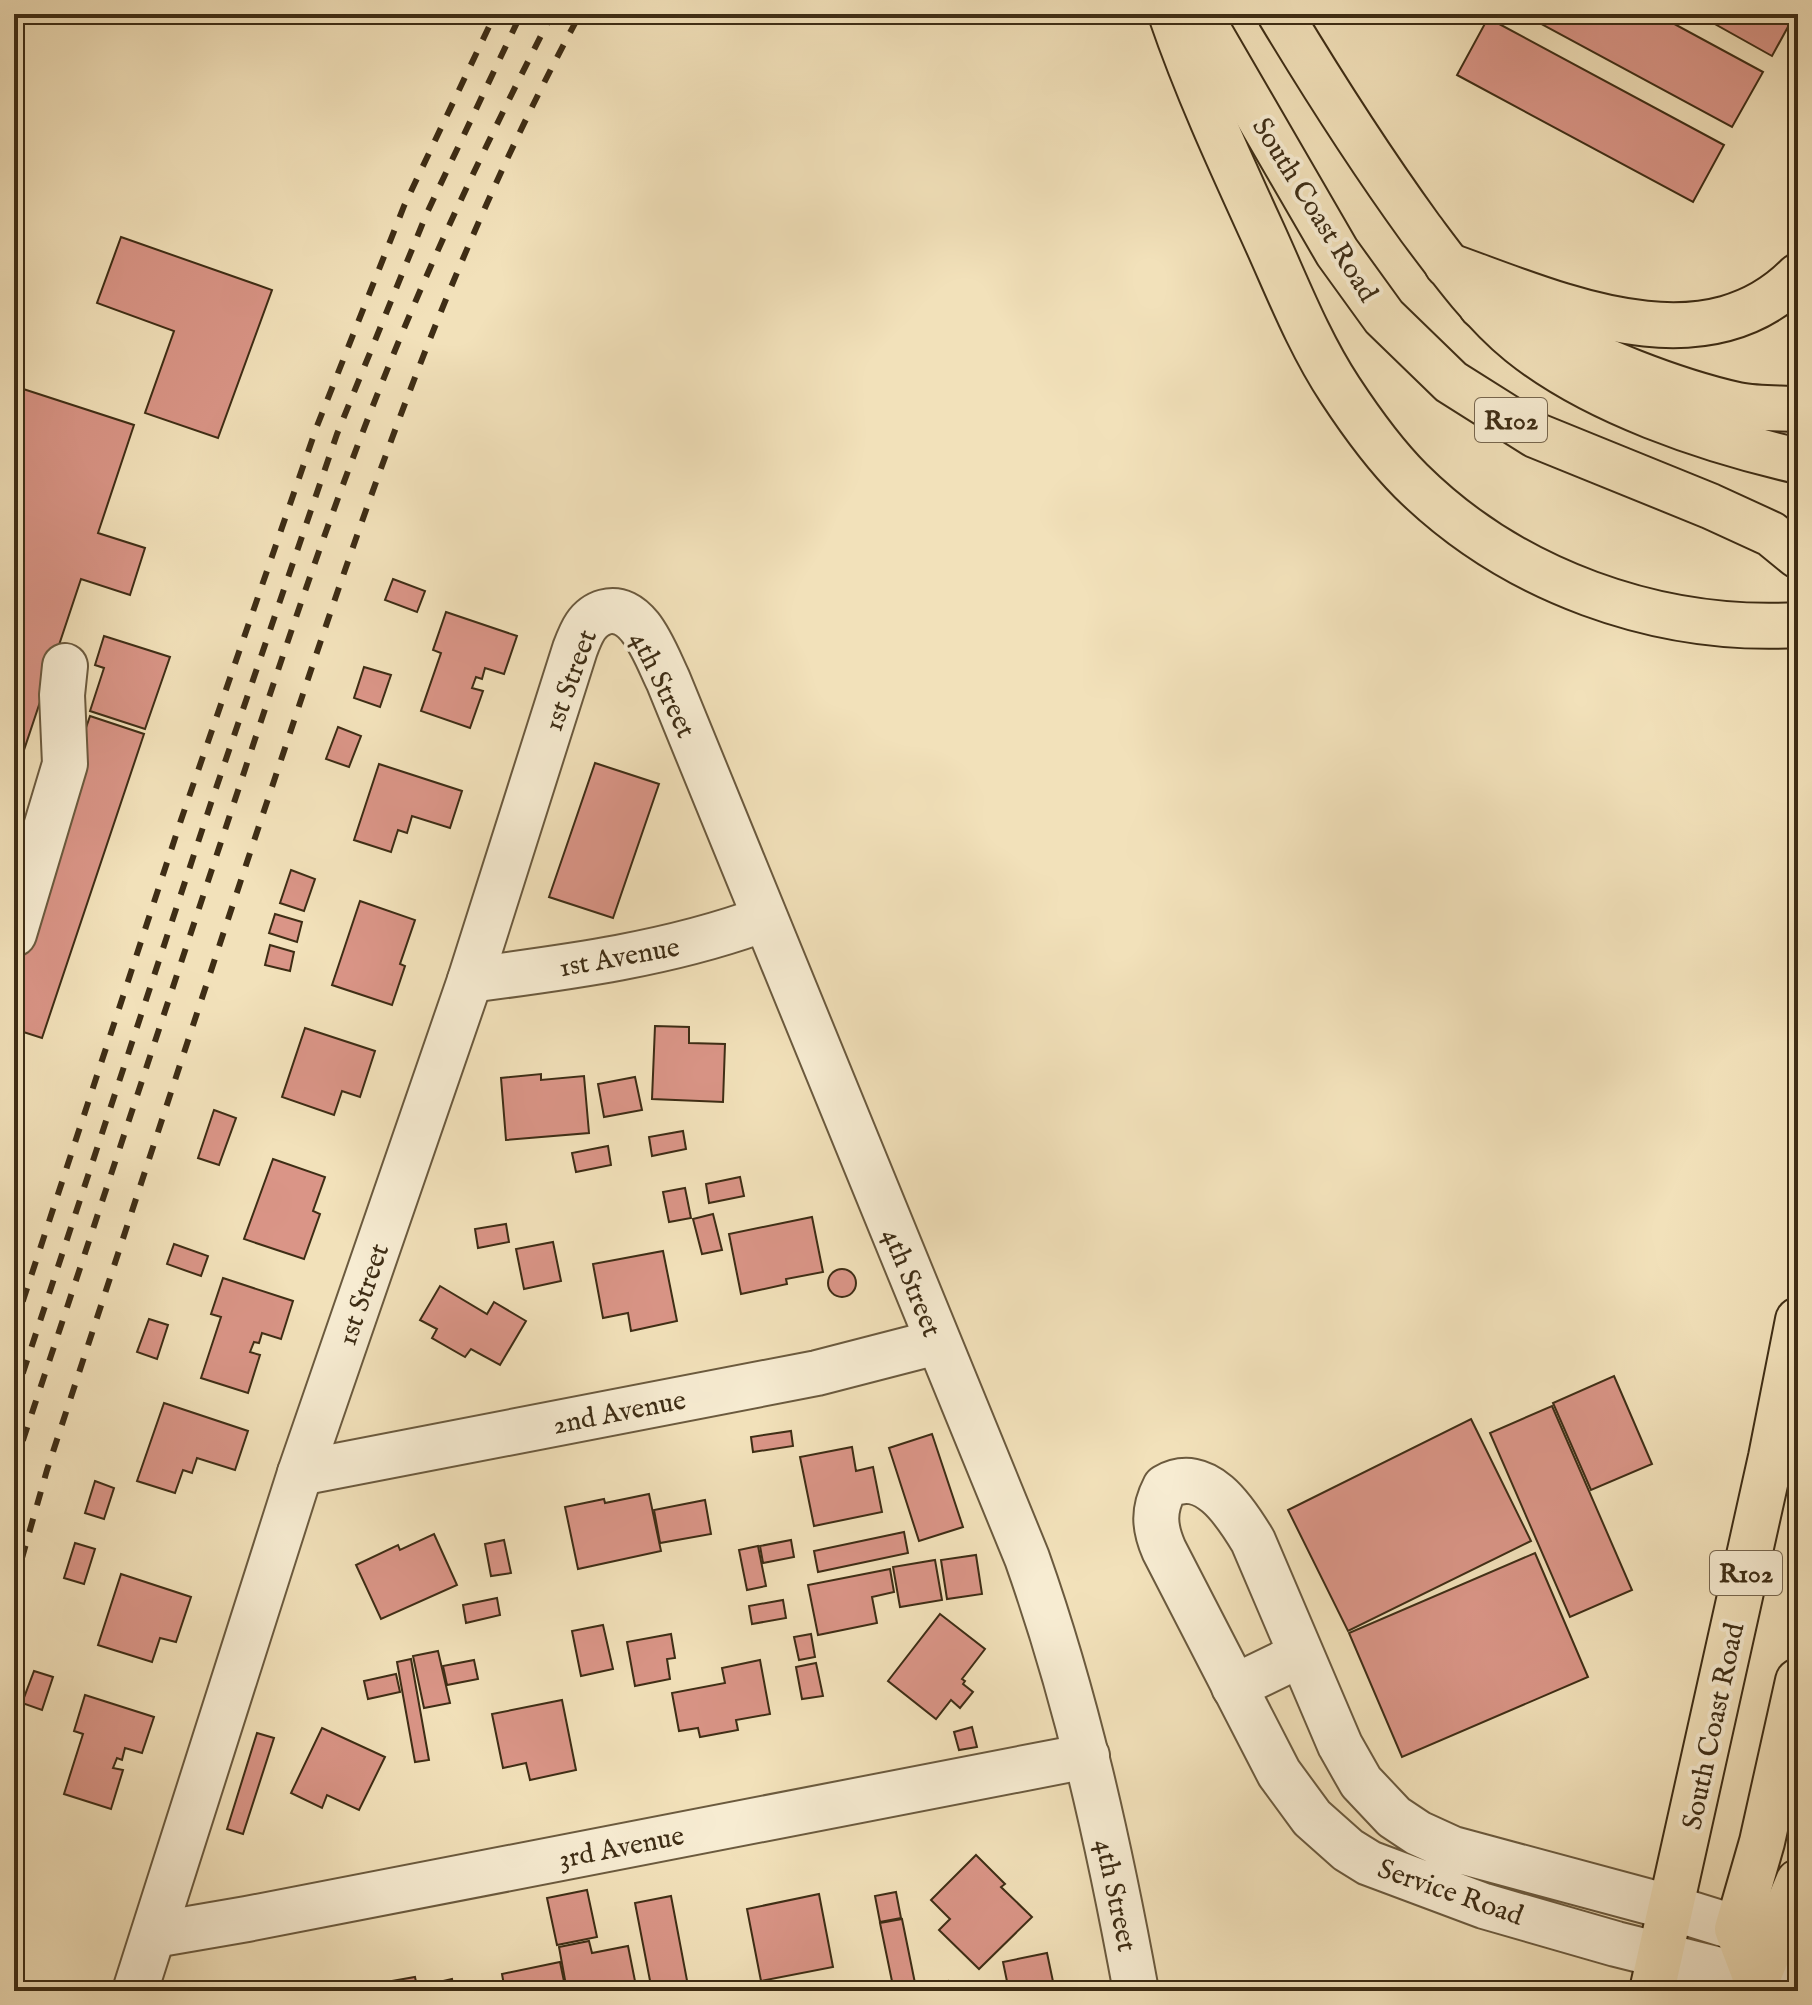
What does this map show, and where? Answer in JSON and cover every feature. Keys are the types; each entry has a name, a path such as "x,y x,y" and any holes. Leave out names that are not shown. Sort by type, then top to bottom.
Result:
{"main road":[{"path":"1171,14 1198,88 1310,336 1339,388 1409,478 1470,530 1540,573 1614,604 1666,616 1742,626 1798,625"},
{"name":"South Coast Road","path":"1199,14 1337,252 1384,317 1451,382 1535,435 1722,511 1771,534 1798,556"},
{"name":"R102","path":"1280,14 1322,84 1398,198 1481,306 1520,343 1567,375 1613,399 1757,451 1798,461"},
{"path":"1447,265 1584,312 1624,322 1656,325 1715,321 1737,314 1774,296 1798,276"},
{"path":"1481,306 1685,391 1740,405 1798,409"},
{"name":"South Coast Road","path":"1657,1973 1771,1457 1798,1320"},
{"path":"1769,1982 1770,1940 1762,1842 1798,1681"},
{"path":"1770,1940 1798,1882"}],"street":[{"name":"4th Street","path":"609,611 619,611 632,619 649,641 668,680 1032,1571 1068,1680 1087,1756 1136,1991"},
{"name":"1st Street","path":"135,1991 300,1473 470,980 575,649 592,618 609,611"},
{"path":"14,934 65,764 62,695 65,666"},
{"name":"1st Avenue","path":"470,980 609,960 678,946 764,919"},
{"name":"2nd Avenue","path":"300,1473 817,1373 937,1342"},
{"name":"Service Road","path":"1769,1982 1657,1973 1616,1944 1484,1906 1369,1863 1348,1850 1312,1818 1279,1773 1164,1550 1155,1524 1155,1511 1165,1487 1177,1481 1198,1482 1224,1500 1238,1516 1253,1541 1340,1745 1375,1799 1394,1817 1418,1833 1453,1849 1672,1908 1770,1940"},
{"path":"1234,1687 1296,1645"},
{"name":"3rd Avenue","path":"154,1935 1087,1756"}],"building":[{"path":"1523,14 1656,14 1763,72 1732,127"},
{"path":"1697,14 1795,14 1772,56"},
{"path":"1488,18 1724,145 1693,202 1457,75"},
{"path":"121,237 272,290 218,438 145,413 174,331 97,303"},
{"path":"14,386 134,425 98,533 145,548 130,595 81,579 14,780"},
{"path":"393,579 425,591 417,612 385,600"},
{"path":"446,612 517,636 504,674 485,668 482,679 476,677 472,688 483,691 470,728 421,711 441,653 433,650"},
{"path":"104,636 170,657 145,729 90,711 104,668 95,665"},
{"path":"364,667 391,675 380,707 354,698"},
{"path":"90,716 144,734 42,1038 14,1029 14,964 71,795 64,793"},
{"path":"338,727 361,736 349,767 326,759"},
{"path":"595,763 659,784 613,918 549,897"},
{"path":"379,764 462,791 450,828 412,816 407,833 398,830 391,852 354,840"},
{"path":"291,870 315,879 304,911 280,903"},
{"path":"360,901 415,920 400,964 405,966 392,1005 332,985"},
{"path":"275,914 302,922 297,942 269,933"},
{"path":"270,945 294,952 290,971 265,965"},
{"path":"655,1026 689,1027 689,1043 725,1044 723,1102 652,1099"},
{"path":"305,1028 375,1051 360,1097 342,1091 334,1115 282,1097"},
{"path":"541,1074 541,1080 584,1076 589,1133 506,1140 501,1078"},
{"path":"635,1077 642,1110 604,1117 598,1084"},
{"path":"214,1110 236,1118 219,1165 198,1158"},
{"path":"683,1131 686,1149 652,1156 649,1137"},
{"path":"608,1146 611,1165 576,1172 572,1153"},
{"path":"273,1159 325,1177 313,1211 320,1214 304,1259 244,1239"},
{"path":"740,1177 744,1196 709,1203 706,1184"},
{"path":"685,1188 691,1218 669,1222 663,1192"},
{"path":"713,1214 722,1250 702,1254 693,1219"},
{"path":"812,1217 823,1272 786,1279 787,1284 741,1294 729,1234"},
{"path":"506,1224 509,1242 478,1248 475,1229"},
{"path":"553,1242 561,1281 524,1289 516,1249"},
{"path":"174,1244 208,1256 201,1276 167,1264"},
{"path":"663,1251 677,1321 631,1331 628,1313 603,1318 593,1264"},
{"path":"842,1269 852,1273 856,1283 852,1293 842,1297 832,1293 828,1283 832,1273"},
{"path":"223,1278 293,1301 281,1339 262,1333 259,1343 254,1342 250,1352 260,1355 248,1393 201,1378 221,1317 211,1314"},
{"path":"440,1286 487,1314 494,1302 526,1321 500,1365 471,1349 465,1357 432,1338 437,1329 420,1320"},
{"path":"149,1319 168,1325 157,1359 137,1352"},
{"path":"1614,1376 1652,1464 1591,1490 1553,1403"},
{"path":"164,1403 248,1431 235,1470 197,1458 192,1473 183,1470 175,1493 137,1481"},
{"path":"1552,1406 1632,1590 1570,1617 1490,1433"},
{"path":"1471,1419 1531,1541 1348,1631 1288,1510"},
{"path":"791,1431 793,1446 753,1452 751,1437"},
{"path":"932,1434 963,1527 919,1541 889,1448"},
{"path":"852,1447 856,1471 873,1467 882,1512 814,1526 800,1457"},
{"path":"95,1481 114,1488 104,1519 85,1513"},
{"path":"649,1494 661,1551 578,1569 565,1507"},
{"path":"705,1500 711,1534 660,1543 654,1510"},
{"path":"904,1532 908,1553 818,1572 814,1551"},
{"path":"434,1534 457,1585 381,1619 356,1565 398,1545 400,1550"},
{"path":"504,1540 511,1573 491,1576 485,1544"},
{"path":"791,1540 794,1557 763,1563 760,1546"},
{"path":"75,1543 95,1549 84,1584 64,1578"},
{"path":"758,1546 766,1586 747,1590 739,1550"},
{"path":"1535,1553 1588,1677 1402,1757 1349,1633"},
{"path":"976,1555 982,1594 947,1599 941,1560"},
{"path":"935,1560 942,1600 900,1607 893,1567"},
{"path":"890,1569 894,1592 872,1597 877,1623 818,1635 808,1585"},
{"path":"121,1574 191,1597 176,1642 160,1638 152,1662 98,1645"},
{"path":"497,1598 500,1615 466,1623 463,1605"},
{"path":"783,1600 786,1618 752,1624 749,1606"},
{"path":"940,1614 985,1649 962,1679 965,1681 963,1684 973,1692 960,1708 951,1700 936,1719 888,1681"},
{"path":"603,1625 613,1669 581,1676 572,1631"},
{"path":"671,1634 675,1658 667,1659 670,1679 635,1686 627,1642"},
{"path":"811,1634 815,1657 799,1660 794,1637"},
{"path":"438,1651 450,1703 424,1708 413,1656"},
{"path":"411,1659 429,1760 415,1762 397,1662"},
{"path":"474,1660 478,1679 447,1685 443,1666"},
{"path":"760,1660 770,1714 736,1720 738,1730 700,1737 698,1728 679,1731 672,1693 725,1683 722,1668"},
{"path":"816,1663 823,1696 802,1699 796,1667"},
{"path":"34,1671 53,1677 42,1710 22,1703"},
{"path":"396,1674 400,1692 368,1699 364,1681"},
{"path":"85,1695 154,1717 142,1753 125,1748 122,1760 117,1758 113,1768 123,1770 111,1809 64,1794 83,1734 74,1731"},
{"path":"562,1700 576,1770 530,1780 526,1763 503,1768 492,1714"},
{"path":"972,1727 977,1747 959,1750 954,1732"},
{"path":"322,1728 385,1757 359,1810 327,1795 322,1808 291,1793"},
{"path":"257,1733 274,1738 243,1834 227,1829"},
{"path":"976,1855 1005,1884 1001,1887 1032,1917 979,1969 939,1930 950,1919 931,1900"},
{"path":"587,1890 597,1937 557,1945 547,1898"},
{"path":"896,1892 901,1918 880,1922 875,1896"},
{"path":"819,1894 833,1967 761,1981 747,1909"},
{"path":"671,1896 689,1991 652,1991 635,1903"},
{"path":"902,1919 916,1988 948,1981 950,1991 894,1991 880,1923"},
{"path":"589,1941 592,1953 628,1946 637,1991 567,1991 559,1947"},
{"path":"1047,1953 1055,1991 1009,1991 1003,1962"},
{"path":"560,1962 566,1991 505,1991 502,1974"},
{"path":"415,1977 417,1987 452,1979 454,1991 381,1991 380,1983"},
{"path":"821,1984 823,1991 786,1991"}],"railway":[{"path":"14,1328 181,820 317,426 404,206 495,14"},
{"path":"14,1400 211,803 337,434 426,215 521,14"},
{"path":"14,1467 329,522 377,394 438,251 552,14"},
{"path":"14,1586 47,1470 165,1110 381,469 452,284 534,103 580,14"}]}
